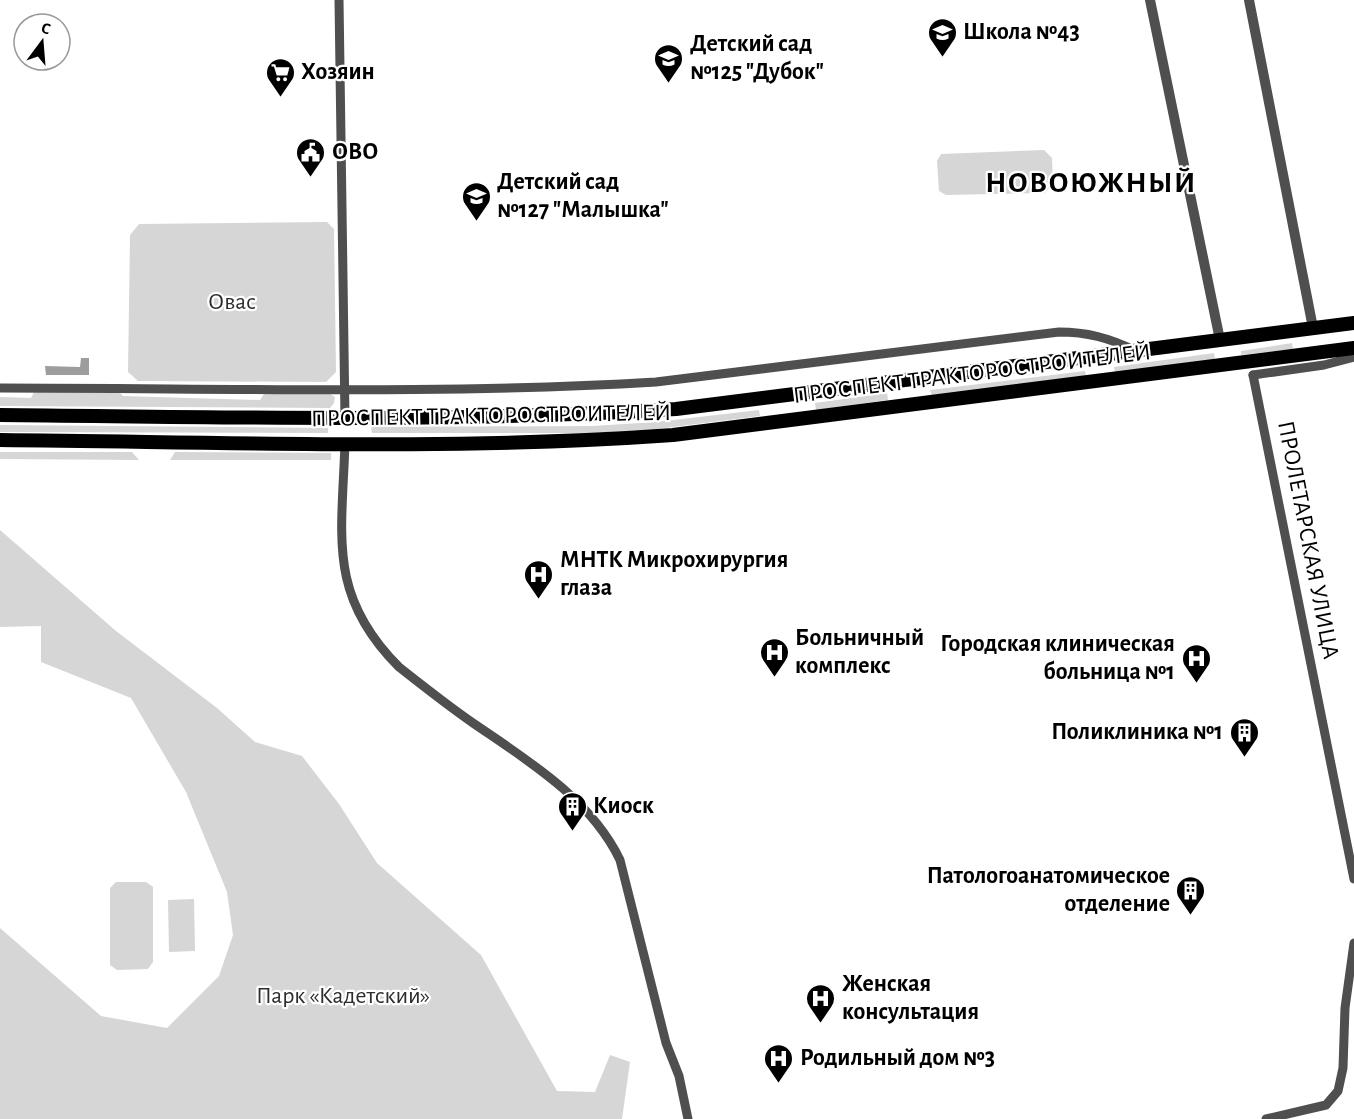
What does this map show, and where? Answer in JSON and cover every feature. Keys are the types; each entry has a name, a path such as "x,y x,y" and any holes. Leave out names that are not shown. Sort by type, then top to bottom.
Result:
{"main road":[{"name":"ПРОСПЕКТ ТРАКТОРОСТРОИТЕЛЕЙ","path":"0,415 345,418 611,413 676,409 1354,323"},
{"path":"1308,354 1313,339 1313,328"},
{"path":"1220,340 1222,350 1231,363"},
{"name":"ПРОСПЕКТ ТРАКТОРОСТРОИТЕЛЕЙ","path":"0,440 345,443 605,440 672,435 1354,348"},
{"path":"1100,356 1104,380"},
{"path":"909,380 912,404"},
{"path":"773,397 776,421"},
{"path":"345,418 345,443"}],"street":[{"path":"339,0 345,418"},
{"path":"1150,0 1220,340"},
{"path":"1249,0 1313,328"},
{"path":"0,388 344,389 595,386 656,382 1059,332 1082,332 1102,337 1136,351"},
{"path":"1231,363 1253,375 1324,366 1354,357"},
{"name":"ПРОЛЕТАРСКАЯ УЛИЦА","path":"1253,375 1354,879"},
{"path":"345,443 342,555 345,579 363,624 376,645 399,667 564,790 595,821 613,845 620,860 666,1043 679,1076 688,1119"},
{"path":"1266,1119 1326,1105 1338,1091 1343,1068 1345,1008 1354,943"}],"green space":[{"path":"1044,150 1052,158 1053,184 1045,193 946,195 939,191 937,161 941,154"},
{"name":"Овас","path":"327,222 334,229 336,372 326,382 138,381 128,372 130,235 139,224"},
{"path":"1292,343 1293,349 1241,355 1241,351"},
{"path":"1214,353 1215,360 1115,373 1114,367"},
{"path":"1085,371 1086,376 932,396 930,390"},
{"path":"34,392 120,393 123,396 260,400 264,394 330,394 335,397 330,408 0,406 0,397 31,398"},
{"path":"887,393 888,400 816,410 815,403"},
{"path":"759,410 760,416 657,429 592,433 372,433 371,427 592,426 656,422"},
{"path":"0,425 328,428 328,433 0,432"},
{"path":"0,452 132,452 139,460 0,459"},
{"path":"175,452 331,453 331,460 170,460"},
{"name":"Парк «Кадетский»","path":"0,530 116,631 217,708 255,742 302,756 339,804 377,863 481,955 557,1091 595,1092 610,1055 630,1062 622,1119 0,1119 0,928 101,1016 167,1028 219,976 233,935 227,892 186,792 131,698 41,662 41,626 0,627"},
{"path":"116,882 146,882 153,887 153,962 148,969 117,970 110,965 110,888"},
{"path":"194,899 195,951 169,952 168,900"}],"shaded area":[{"path":"81,358 89,358 89,375 46,375 45,366 80,367"}],"place":[{"name":"Школа №43","path":"942,58"},
{"name":"Детский сад №125 \"Дубок\"","path":"669,84"},
{"name":"Хозяин","path":"280,98"},
{"name":"ОВО","path":"311,178"},
{"name":"Детский сад №127 \"Малышка\"","path":"476,222"},
{"name":"МНТК Микрохирургия глаза","path":"539,600"},
{"name":"Больничный комплекс","path":"774,678"},
{"name":"Городская клиническая больница №1","path":"1196,684"},
{"name":"Поликлиника №1","path":"1244,758"},
{"name":"Киоск","path":"572,832"},
{"name":"Патологоанатомическое отделение","path":"1191,916"},
{"name":"Женская консультация","path":"821,1024"},
{"name":"Родильный дом №3","path":"779,1084"}],"district":[{"name":"НОВОЮЖНЫЙ","path":"1091,183"}]}
